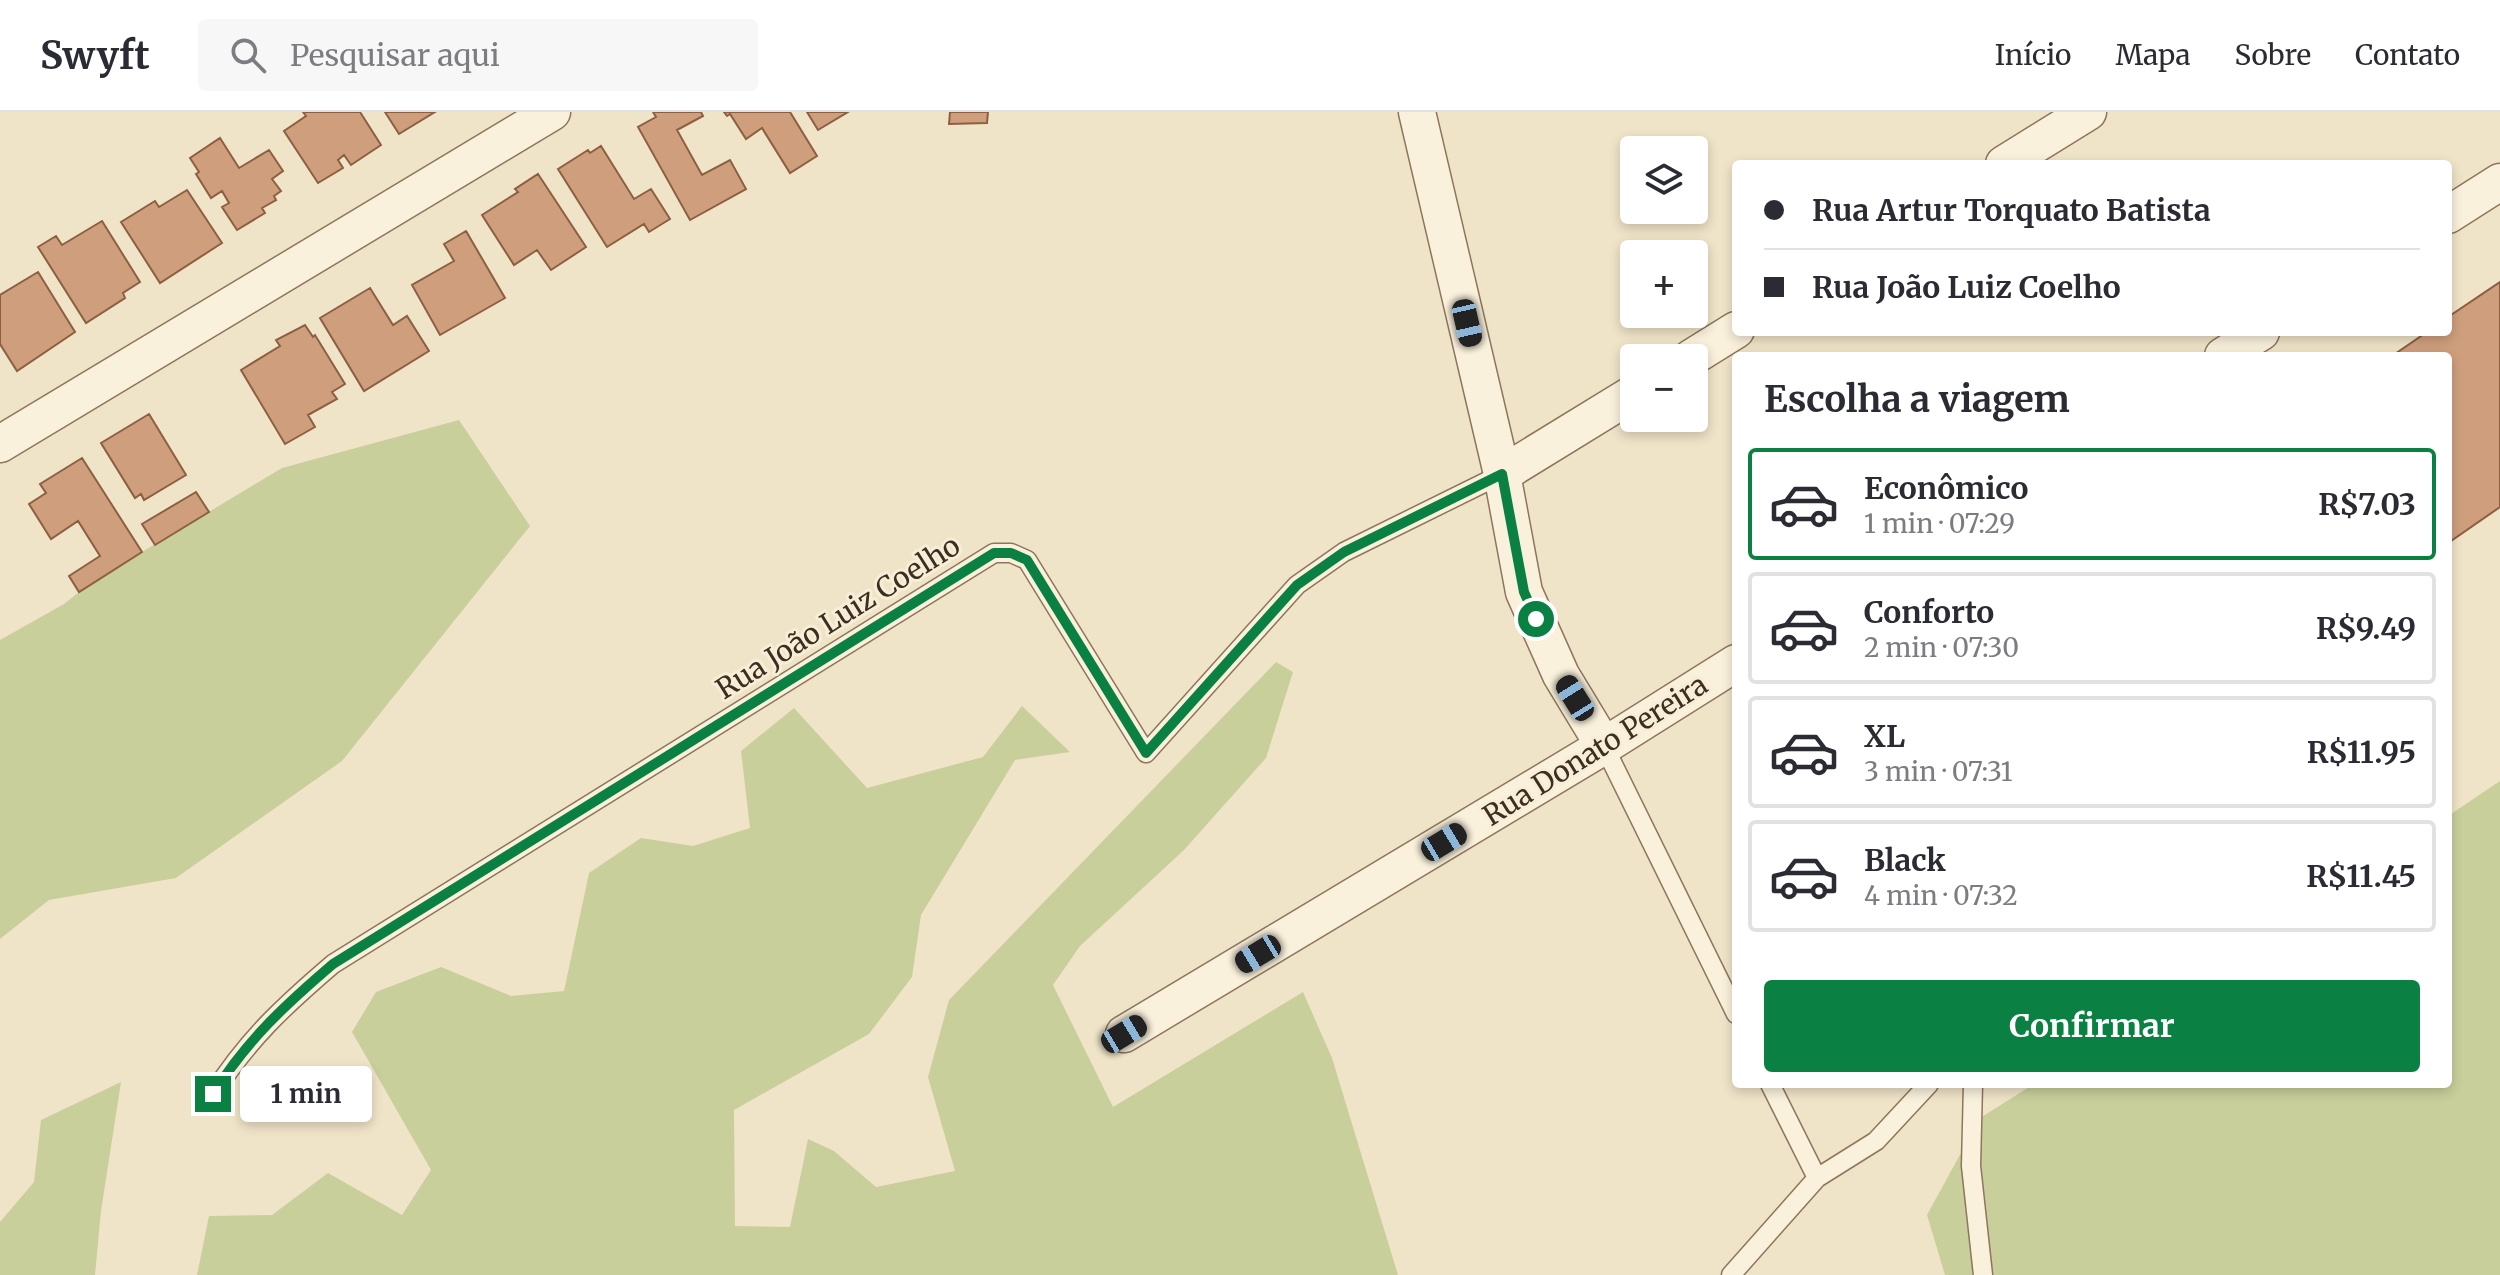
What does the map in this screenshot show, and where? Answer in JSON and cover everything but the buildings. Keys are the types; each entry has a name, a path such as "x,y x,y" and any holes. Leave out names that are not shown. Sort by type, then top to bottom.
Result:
{"street":[{"path":"0,444 552,112"},
{"path":"1417,112 1502,474 1524,592 1561,675 1604,746"},
{"path":"2010,160 2088,112"},
{"path":"2452,212 2500,182"},
{"path":"1708,347 1732,332"},
{"path":"2229,352 2255,336"},
{"path":"1502,474 1620,402"},
{"name":"Rua Donato Pereira","path":"1124,1034 1604,746 1732,666"}],"lane":[{"name":"Rua João Luiz Coelho","path":"213,1094 235,1058 273,1016 333,964 994,553 1011,553 1027,560 1146,753 1297,585 1344,552 1502,474"},
{"path":"1604,746 1732,1006"},
{"path":"1772,1088 1817,1178"},
{"path":"1731,1275 1817,1178 1876,1141 1925,1088"},
{"path":"1973,1088 1971,1166 1983,1275"}],"green space":[{"path":"459,420 530,526 342,761 176,878 49,900 0,939 0,640 64,604 142,552 282,468"},
{"path":"1276,662 1293,672 1266,758 1184,850 1080,946 1053,985 1113,1107 1303,992 1332,1058 1398,1275 197,1275 209,1216 272,1215 328,1173 402,1215 431,1170 352,1032 376,992 441,967 511,996 564,991 589,873 641,838 693,846 750,828 741,751 794,708 867,788 983,757 1022,706 1070,752 1015,760 921,915 912,977 869,1034 734,1110 735,1226 790,1227 808,1139 834,1151 876,1187 955,1171 928,1077 949,1000"},
{"path":"2500,781 2500,1275 1945,1275 1927,1215 1980,1118 2028,1088 2452,1088 2452,813"},
{"path":"121,1082 101,1211 95,1275 0,1275 0,1222 34,1182 41,1120"}],"route":[{"path":"213,1094 235,1058 273,1016 333,964 994,553 1011,553 1027,560 1146,753 1297,585 1344,552 1502,474 1524,592 1536,619"}]}
